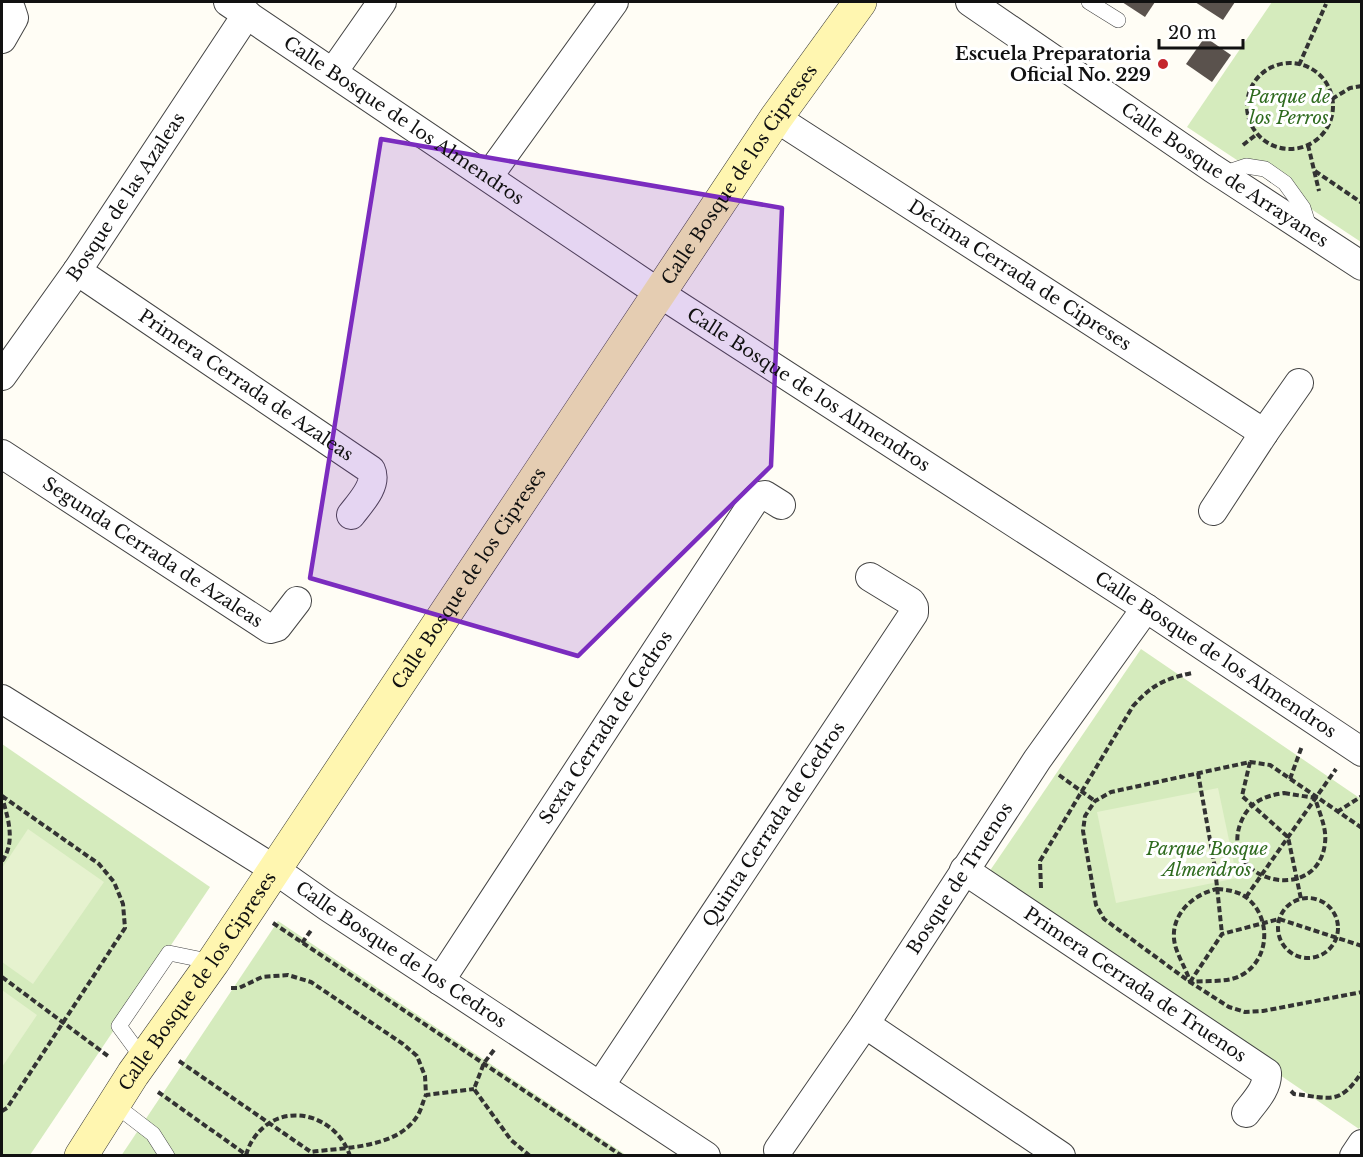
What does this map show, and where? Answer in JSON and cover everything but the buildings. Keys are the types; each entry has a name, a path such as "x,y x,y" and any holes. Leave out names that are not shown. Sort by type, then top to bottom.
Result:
{"street":[{"path":"2,2 11,9 14,18 2,39"},
{"path":"333,72 382,2"},
{"path":"488,177 614,2"},
{"name":"Calle Bosque de los Cipreses","path":"81,1155 776,118 860,2"},
{"name":"Calle Bosque de Arrayanes","path":"980,4 1222,174 1362,266"},
{"name":"Calle Bosque de los Almendros","path":"237,8 659,293 1146,608 1357,749"},
{"name":"Bosque de las Azaleas","path":"2,376 77,271 237,8"},
{"name":"Décima Cerrada de Cipreses","path":"776,118 1264,433"},
{"name":"Primera Cerrada de Azaleas","path":"77,271 370,470 374,477 372,484 351,515"},
{"path":"1213,510 1299,383"},
{"name":"Segunda Cerrada de Azaleas","path":"2,454 270,629 277,627 297,601"},
{"name":"Sexta Cerrada de Cedros","path":"440,981 754,501 759,496 765,495 781,505"},
{"name":"Quinta Cerrada de Cedros","path":"600,1086 914,613 911,602 870,577"},
{"name":"Bosque de Truenos","path":"778,1150 865,1024 1037,760 1146,608"},
{"name":"Calle Bosque de los Cedros","path":"2,699 274,869 706,1155"},
{"name":"Primera Cerrada de Truenos","path":"964,870 1267,1073 1268,1081 1265,1087 1246,1113"},
{"path":"865,1024 1061,1155"},
{"path":"1354,1155 1362,1144"}],"lane":[{"path":"1089,2 1118,20"},
{"path":"144,1059 118,1026 169,953 203,975"},
{"path":"114,1104 153,1134 167,1155"}],"path":[{"path":"1299,65 1326,4"},
{"path":"1278,64 1299,65 1319,75 1328,86 1332,99 1332,113 1328,126 1320,137 1308,145 1295,149 1281,148 1268,143 1257,134 1250,122 1247,108 1248,93 1265,71 1278,64"},
{"path":"1332,99 1350,88 1362,86"},
{"path":"1314,171 1362,203"},
{"path":"1044,894 1040,886 1040,861 1133,706 1148,689 1169,678 1230,665"},
{"path":"1290,779 1311,719"},
{"path":"1246,897 1315,798 1357,749"},
{"path":"1037,760 1095,801"},
{"path":"1250,762 1242,795 1288,837 1301,899"},
{"path":"1362,828 1315,798 1270,765 1250,762 1111,792 1095,801 1085,816 1083,831 1096,905 1104,919 1190,982 1229,1007 1245,1012 1263,1011 1362,992"},
{"path":"1168,1008 1190,982 1222,934 1215,868 1198,773"},
{"path":"1284,793 1315,798 1325,829 1322,857 1313,868 1289,881 1275,881 1261,876 1250,867 1242,855 1238,840 1240,826 1246,812 1256,802 1269,795 1284,793"},
{"path":"2,796 10,836 7,854 2,861"},
{"path":"2,796 99,864 114,882 123,904 124,928 7,1108 2,1111"},
{"path":"1337,812 1362,796"},
{"path":"1217,889 1234,891 1246,897 1257,908 1264,923 1265,938 1262,954 1253,967 1240,976 1225,980 1190,982 1174,936 1176,922 1182,909 1192,898 1205,891 1217,889"},
{"path":"1311,898 1321,901 1330,907 1336,916 1337,937 1334,944 1319,957 1300,958 1291,954 1279,938 1279,919 1284,910 1291,903 1301,899 1311,898"},
{"path":"249,907 622,1155"},
{"path":"1222,934 1279,919 1362,946"},
{"path":"2,977 62,1023 144,1059 270,1124 310,1154 371,1144 391,1137 405,1129 418,1114 426,1095 425,1076 417,1056 403,1044 311,982 288,975 262,977 239,988 203,975"},
{"path":"474,1089 484,1064 510,1027"},
{"path":"144,1059 246,1155 254,1137 270,1124 284,1117 302,1115 320,1120 335,1130 350,1155"},
{"path":"1267,1073 1294,1094 1334,1098 1349,1091 1362,1072"},
{"path":"426,1095 474,1089"},
{"path":"474,1089 511,1140 530,1155"}],"highlighted area":[{"path":"381,139 782,208 771,466 578,656 310,578"}],"green space":[{"name":"Parque de los Perros","path":"1272,2 1361,2 1361,242 1187,127"},
{"name":"Parque Bosque Almendros","path":"1141,649 1361,799 1361,1125 1359,1129 987,875"},
{"path":"2,744 210,887 30,1155 2,1155"},
{"path":"1218,788 1237,878 1116,903 1097,812"},
{"path":"28,829 104,882 33,984 2,962 2,868"},
{"path":"278,921 626,1155 121,1156"},
{"path":"2,990 37,1015 2,1067"}],"place":[{"name":"Escuela Preparatoria Oficial No. 229","path":"1163,64"}]}
